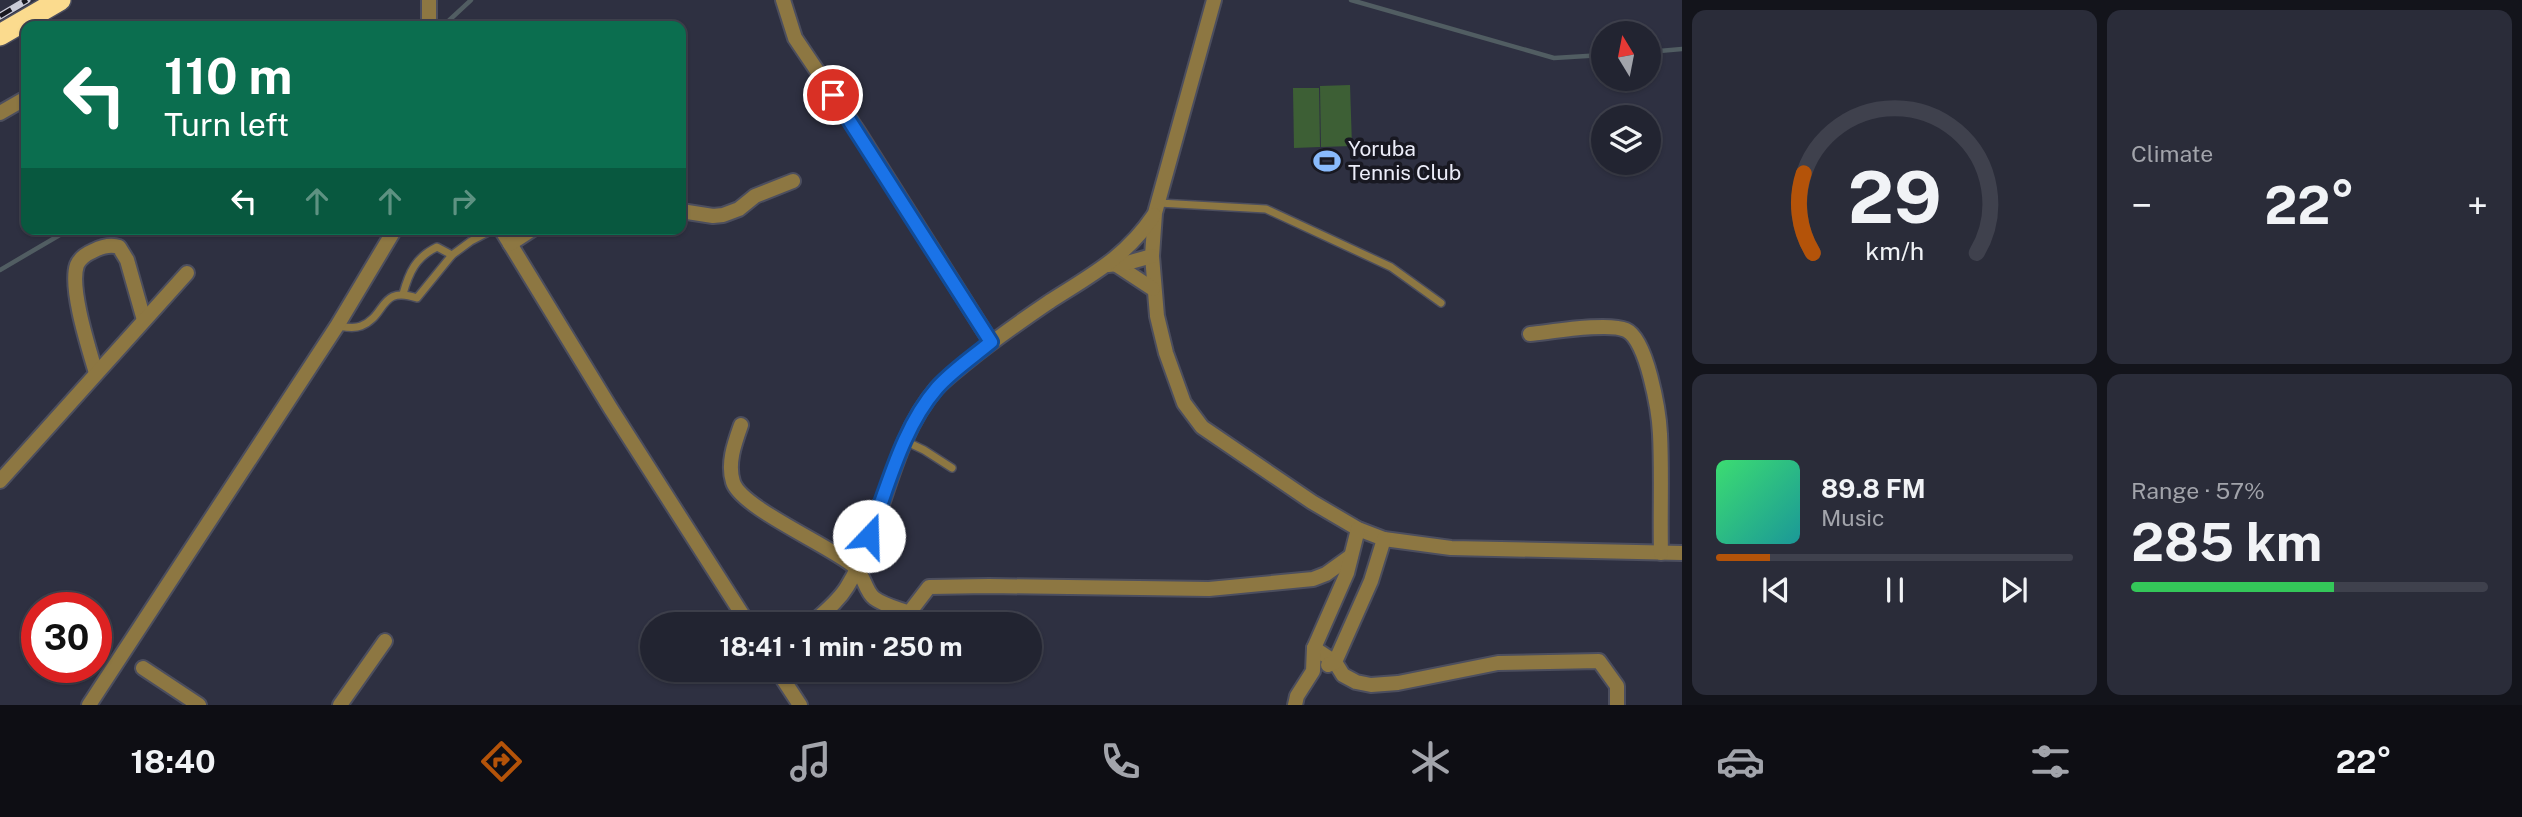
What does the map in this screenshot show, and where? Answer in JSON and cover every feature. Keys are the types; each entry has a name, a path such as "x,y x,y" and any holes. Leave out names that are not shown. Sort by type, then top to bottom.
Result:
{"highway":[{"path":"24,21 60,0"},
{"path":"0,35 21,23"}],"street":[{"path":"429,0 429,21"},
{"path":"783,0 795,38 859,133 991,342"},
{"path":"1214,0 1156,208 1152,256 1157,316 1174,381 1184,403 1202,427 1312,502 1358,529 1384,539 1451,548 1682,552"},
{"path":"0,113 21,101"},
{"path":"686,212 723,215 739,209 755,196 793,181"},
{"path":"824,612 847,587 905,441 922,407 939,386 991,342 1111,265 1132,245 1156,208"},
{"path":"89,705 337,326 391,235"},
{"path":"505,235 611,409 741,612"},
{"path":"510,244 524,235"},
{"path":"96,373 77,296 75,274 78,263 85,255 109,246 119,247 127,260 144,320"},
{"path":"1111,265 1152,256"},
{"path":"1111,265 1153,289"},
{"path":"0,481 187,273"},
{"path":"1530,334 1613,327 1627,330 1637,338 1645,357 1660,433 1661,553"},
{"path":"741,425 733,446 731,466 733,483 741,494 856,568 874,598 909,613 929,587 1209,589 1313,579 1326,574 1351,556"},
{"path":"1295,705 1297,696 1313,671 1314,648 1346,573 1358,529"},
{"path":"1313,671 1335,662 1371,581 1384,539"},
{"path":"340,705 385,641"},
{"path":"1314,648 1335,662 1343,675 1356,682 1371,685 1398,683 1498,663 1599,662 1617,686 1617,705"},
{"path":"143,668 180,700 199,705"},
{"path":"785,682 800,705"}],"lane":[{"path":"1156,208 1266,209 1391,267 1441,303"},
{"path":"337,326 362,326 388,298 403,294 417,298 452,255 482,235"},
{"path":"403,294 407,276 414,263 426,252 437,247 452,255"},
{"path":"905,441 952,468"}],"green space":[{"path":"1350,85 1352,146 1321,147 1320,86"},
{"path":"1293,88 1319,88 1320,147 1294,148"}],"waterway":[{"path":"448,21 471,0"},
{"path":"1351,0 1554,58 1591,56"},
{"path":"1661,51 1682,49"},
{"path":"0,270 60,235"}],"railway":[{"path":"0,16 27,0"}],"place":[{"name":"Yoruba Tennis Club","path":"1327,161"}],"route":[{"path":"833,95 991,342 939,386 922,407 905,441 869,536"}]}
